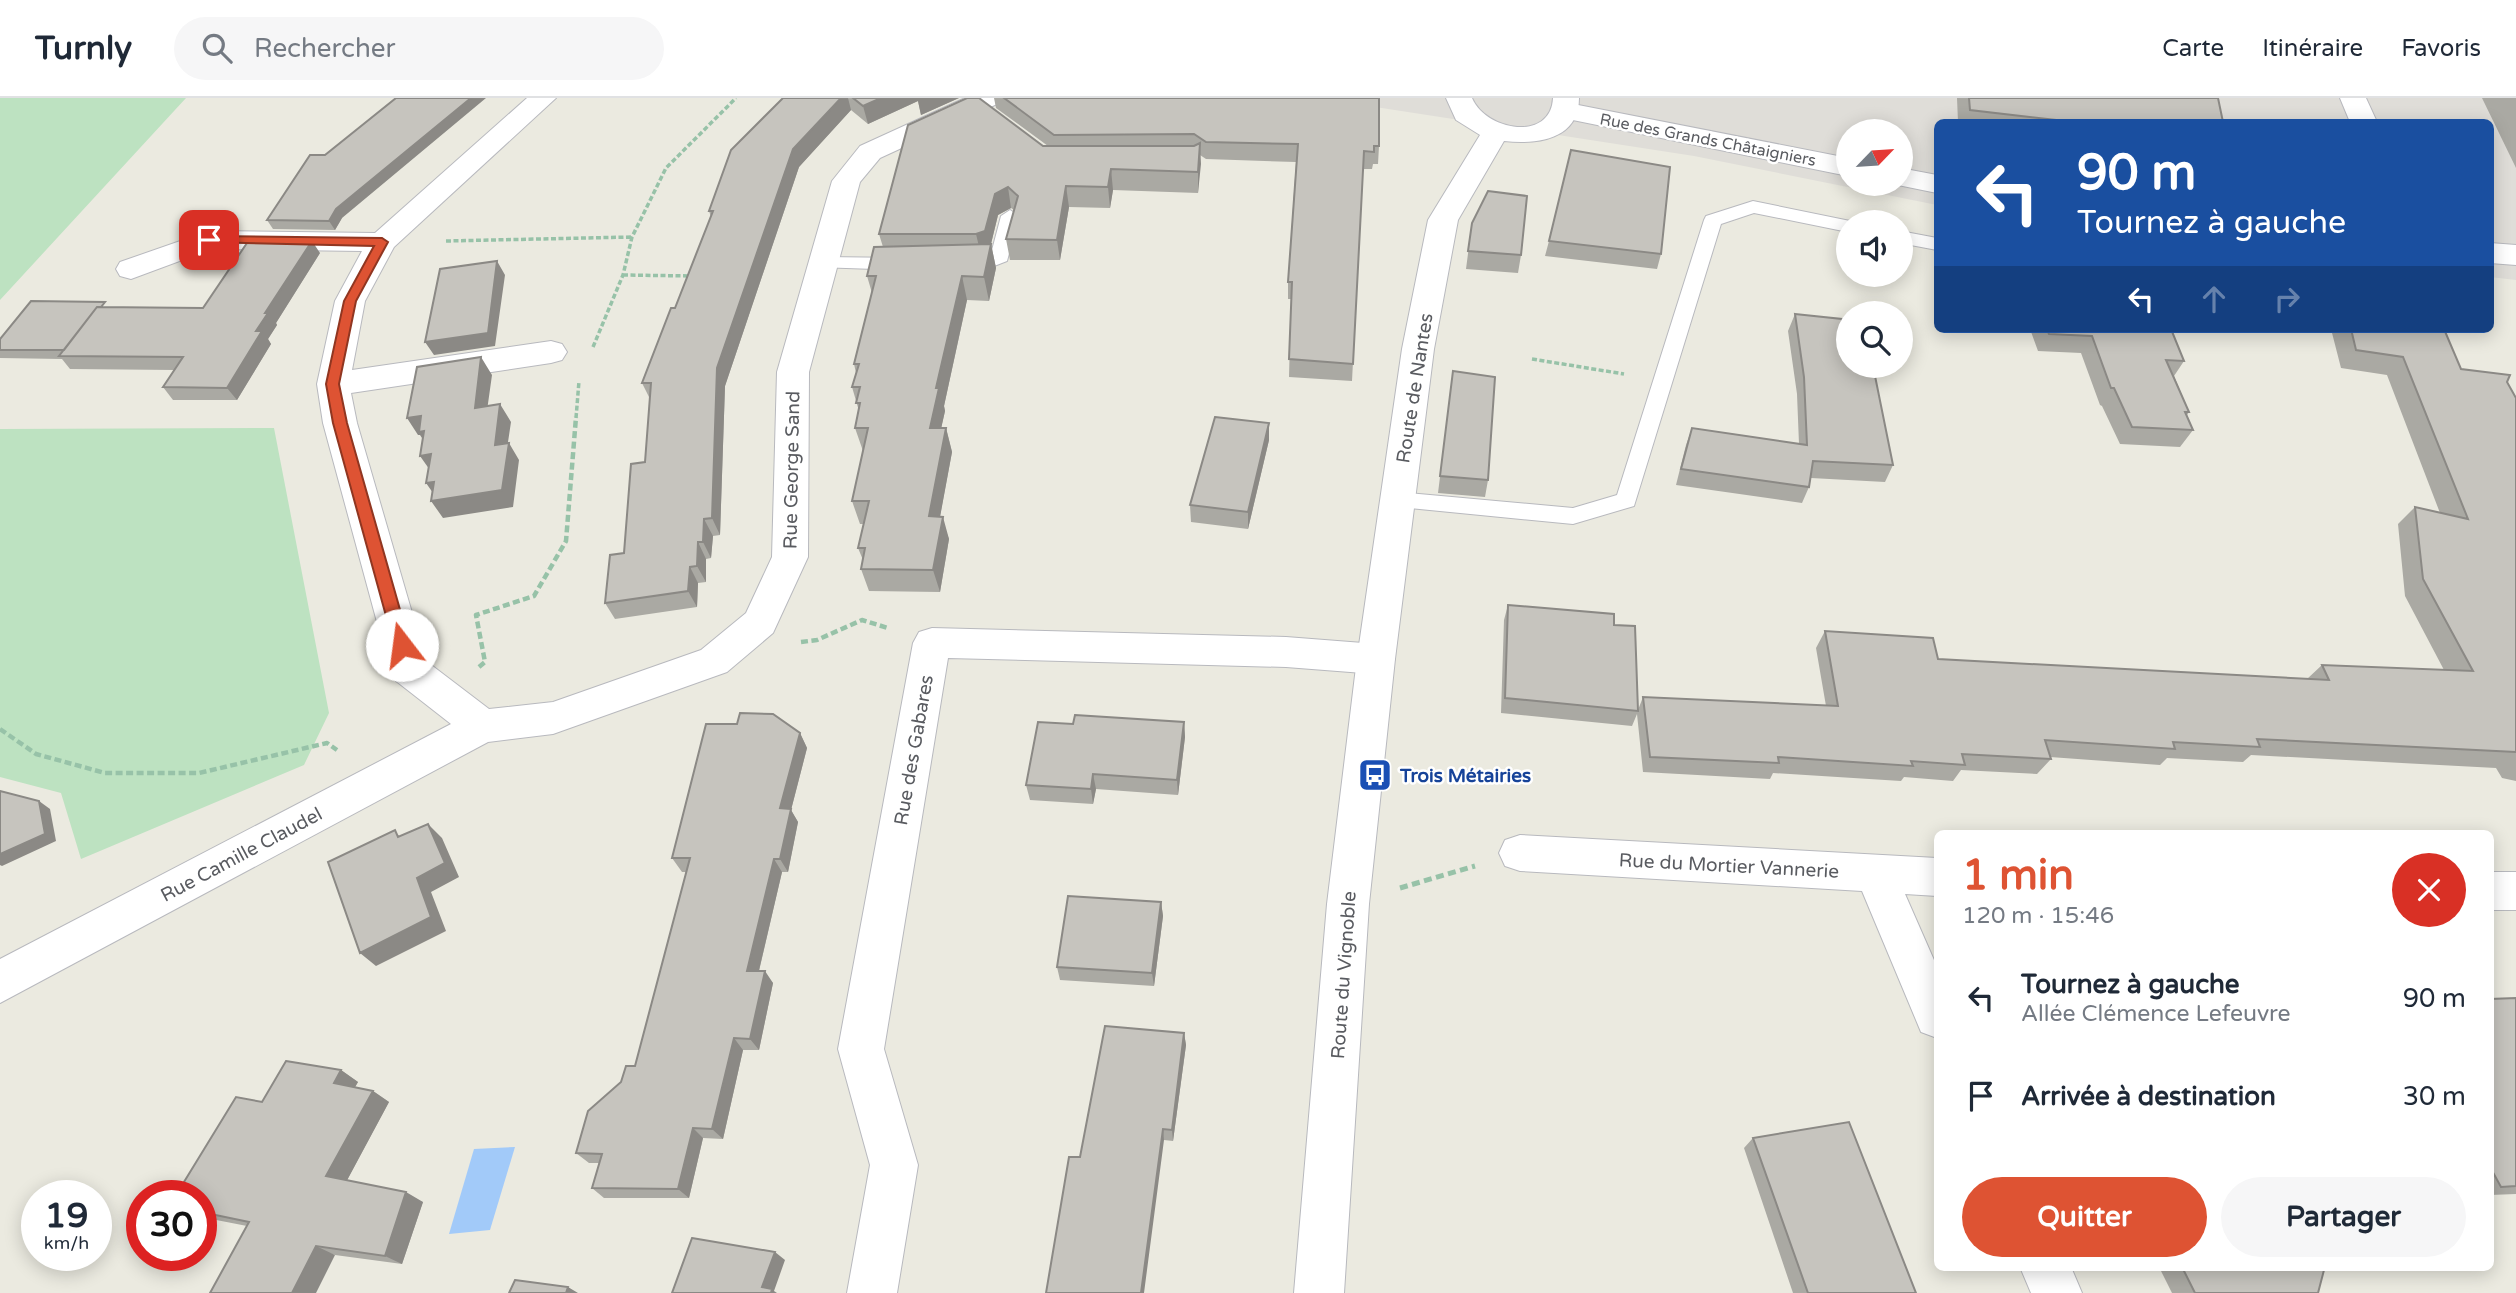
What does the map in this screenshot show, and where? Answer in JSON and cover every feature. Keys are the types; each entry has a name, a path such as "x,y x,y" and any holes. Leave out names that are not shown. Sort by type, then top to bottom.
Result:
{"street":[{"path":"482,726 409,670 340,423 333,384 350,301 382,242 543,98"},
{"path":"1459,98 1460,107 1472,122 1496,132 1537,133 1555,127 1567,104"},
{"path":"2353,98 2362,119"},
{"name":"Rue des Grands Châtaigniers","path":"1567,104 1836,163"},
{"name":"Rue George Sand","path":"482,726 553,719 714,661 760,623 790,557 793,372 846,181 870,152 987,107"},
{"name":"Route de Nantes","path":"1376,659 1418,349 1443,220 1496,132"},
{"path":"1913,179 1934,183"},
{"path":"131,269 209,240 382,242"},
{"path":"2494,253 2516,255"},
{"path":"333,384 551,352"},
{"path":"932,643 1286,652 1376,659"},
{"name":"Rue des Gabares","path":"872,1293 894,1165 861,1049 932,643"},
{"name":"Route du Vignoble","path":"1319,1293 1348,904 1376,659"},
{"name":"Rue Camille Claudel","path":"0,982 482,726"},
{"name":"Rue du Mortier Vannerie","path":"1520,853 1934,877"},
{"path":"1875,873 1934,1010"},
{"path":"2494,891 2516,891"},
{"path":"2047,1271 2057,1293"}],"lane":[{"path":"1397,500 1573,516 1626,500 1713,220 1753,207 1836,224"},
{"path":"944,264 984,264 1000,257 1010,216"},
{"path":"1913,239 1934,243"},
{"path":"824,263 917,264"}],"path":[{"path":"591,352 623,275 632,237 666,168 736,98"},
{"path":"382,242 632,237"},
{"path":"623,275 702,276"},
{"path":"1532,359 1663,381"},
{"path":"441,694 485,662 476,615 534,596 566,541 579,381 583,371"},
{"path":"749,632 772,646 817,640 862,620 932,643"},
{"path":"0,729 36,754 105,773 199,773 327,744 382,779"},
{"path":"1348,904 1520,853"}],"shaded area":[{"path":"1317,98 2516,98 2516,280 2494,277 2494,119 1934,119 1934,204 1892,196 1913,196 1913,119 1836,119 1836,185 1694,156"}],"green space":[{"path":"0,98 186,98 0,300"},
{"path":"274,428 329,713 304,765 81,859 61,793 0,777 0,429"}],"water":[{"path":"515,1147 490,1230 449,1234 474,1149"}],"building":[{"path":"396,98 471,98 336,209 329,221 267,220 310,155 325,155"},
{"path":"783,98 841,98 793,149 717,368 712,518 704,519 703,542 698,542 697,566 690,567 688,591 605,603 610,555 624,553 631,464 645,462 651,383 642,383 713,211 709,211 731,150"},
{"path":"853,98 881,98 863,106"},
{"path":"967,98 979,98 1043,146 1194,146 1200,143 1198,172 1111,169 1108,187 1066,186 1057,240 1006,239 1018,196 1008,187 995,194 985,231 976,234 879,234 908,125"},
{"path":"1004,98 1379,98 1379,146 1374,146 1374,152 1364,151 1353,364 1289,359 1292,282 1288,282 1298,144 1206,142 1194,134 1054,135"},
{"path":"1969,98 2218,98 2222,119 2048,119 1970,110"},
{"path":"1571,150 1670,167 1661,254 1549,241"},
{"path":"1488,191 1527,196 1521,255 1468,251 1472,223"},
{"path":"249,240 312,241 265,313 268,313 256,331 262,331 227,388 163,387 183,357 59,356 97,307 203,308"},
{"path":"991,244 984,277 962,276 936,388 939,388 930,428 946,428 929,516 943,517 933,570 861,569 865,548 858,548 869,501 852,501 868,428 855,428 860,387 852,387 859,364 854,364 876,276 867,276 874,247"},
{"path":"497,261 488,333 425,342 440,269"},
{"path":"31,301 105,302 101,307 97,307 64,350 0,350 0,339"},
{"path":"1795,314 1836,318 1836,378 1875,378 1893,465 1813,461 1809,487 1681,469 1692,428 1807,445 1804,377"},
{"path":"2173,333 2184,361 2166,360 2189,412 2185,412 2193,430 2132,427 2114,388 2111,388 2092,336 2049,334"},
{"path":"2352,333 2446,333 2461,369 2510,375 2507,382 2516,398 2516,752 2257,739 2260,747 2173,742 2175,749 2045,740 2051,759 1962,754 1965,765 1911,761 1913,766 1778,757 1779,763 1650,757 1643,697 1838,706 1825,631 1933,638 1938,659 2329,680 2322,665 2473,671 2423,579 2415,507 2468,519 2403,357 2356,350"},
{"path":"481,357 475,408 500,404 495,445 509,443 502,490 431,501 434,482 426,483 431,454 420,456 424,431 419,432 421,416 407,418 417,367"},
{"path":"1453,371 1495,377 1488,480 1440,476"},
{"path":"1215,417 1269,423 1248,512 1190,505"},
{"path":"1508,605 1614,614 1614,625 1635,626 1638,711 1505,698"},
{"path":"740,713 773,714 800,733 780,808 791,809 780,859 774,859 747,971 765,971 750,1039 734,1038 712,1129 693,1128 678,1189 592,1188 602,1154 576,1153 588,1111 621,1082 626,1066 635,1066 690,858 672,858 706,724 737,724"},
{"path":"1075,715 1184,722 1177,780 1093,774 1091,789 1026,785 1038,722 1073,724"},
{"path":"0,791 39,801 45,834 0,854"},
{"path":"428,824 445,863 417,878 431,917 360,953 328,862 395,830 398,837"},
{"path":"1068,896 1161,902 1152,973 1057,967"},
{"path":"2516,998 2516,1186 2501,1187 2494,1174 2494,999"},
{"path":"1105,1026 1184,1033 1172,1130 1163,1129 1141,1293 1046,1293 1069,1157 1080,1157"},
{"path":"286,1061 341,1070 334,1083 373,1091 326,1176 406,1192 385,1256 316,1246 292,1293 210,1293 249,1222 217,1215 217,1180 185,1180 236,1097 262,1102"},
{"path":"1849,1122 1916,1293 1808,1293 1753,1138"},
{"path":"692,1238 775,1252 762,1287 772,1289 771,1293 672,1293"},
{"path":"2184,1271 2324,1271 2318,1293 2195,1293"},
{"path":"515,1280 568,1287 566,1293 509,1293"}],"place":[{"name":"Trois Métairies","path":"1375,775"}],"route":[{"path":"209,240 382,242 350,301 333,384 340,423 402,645"}]}
